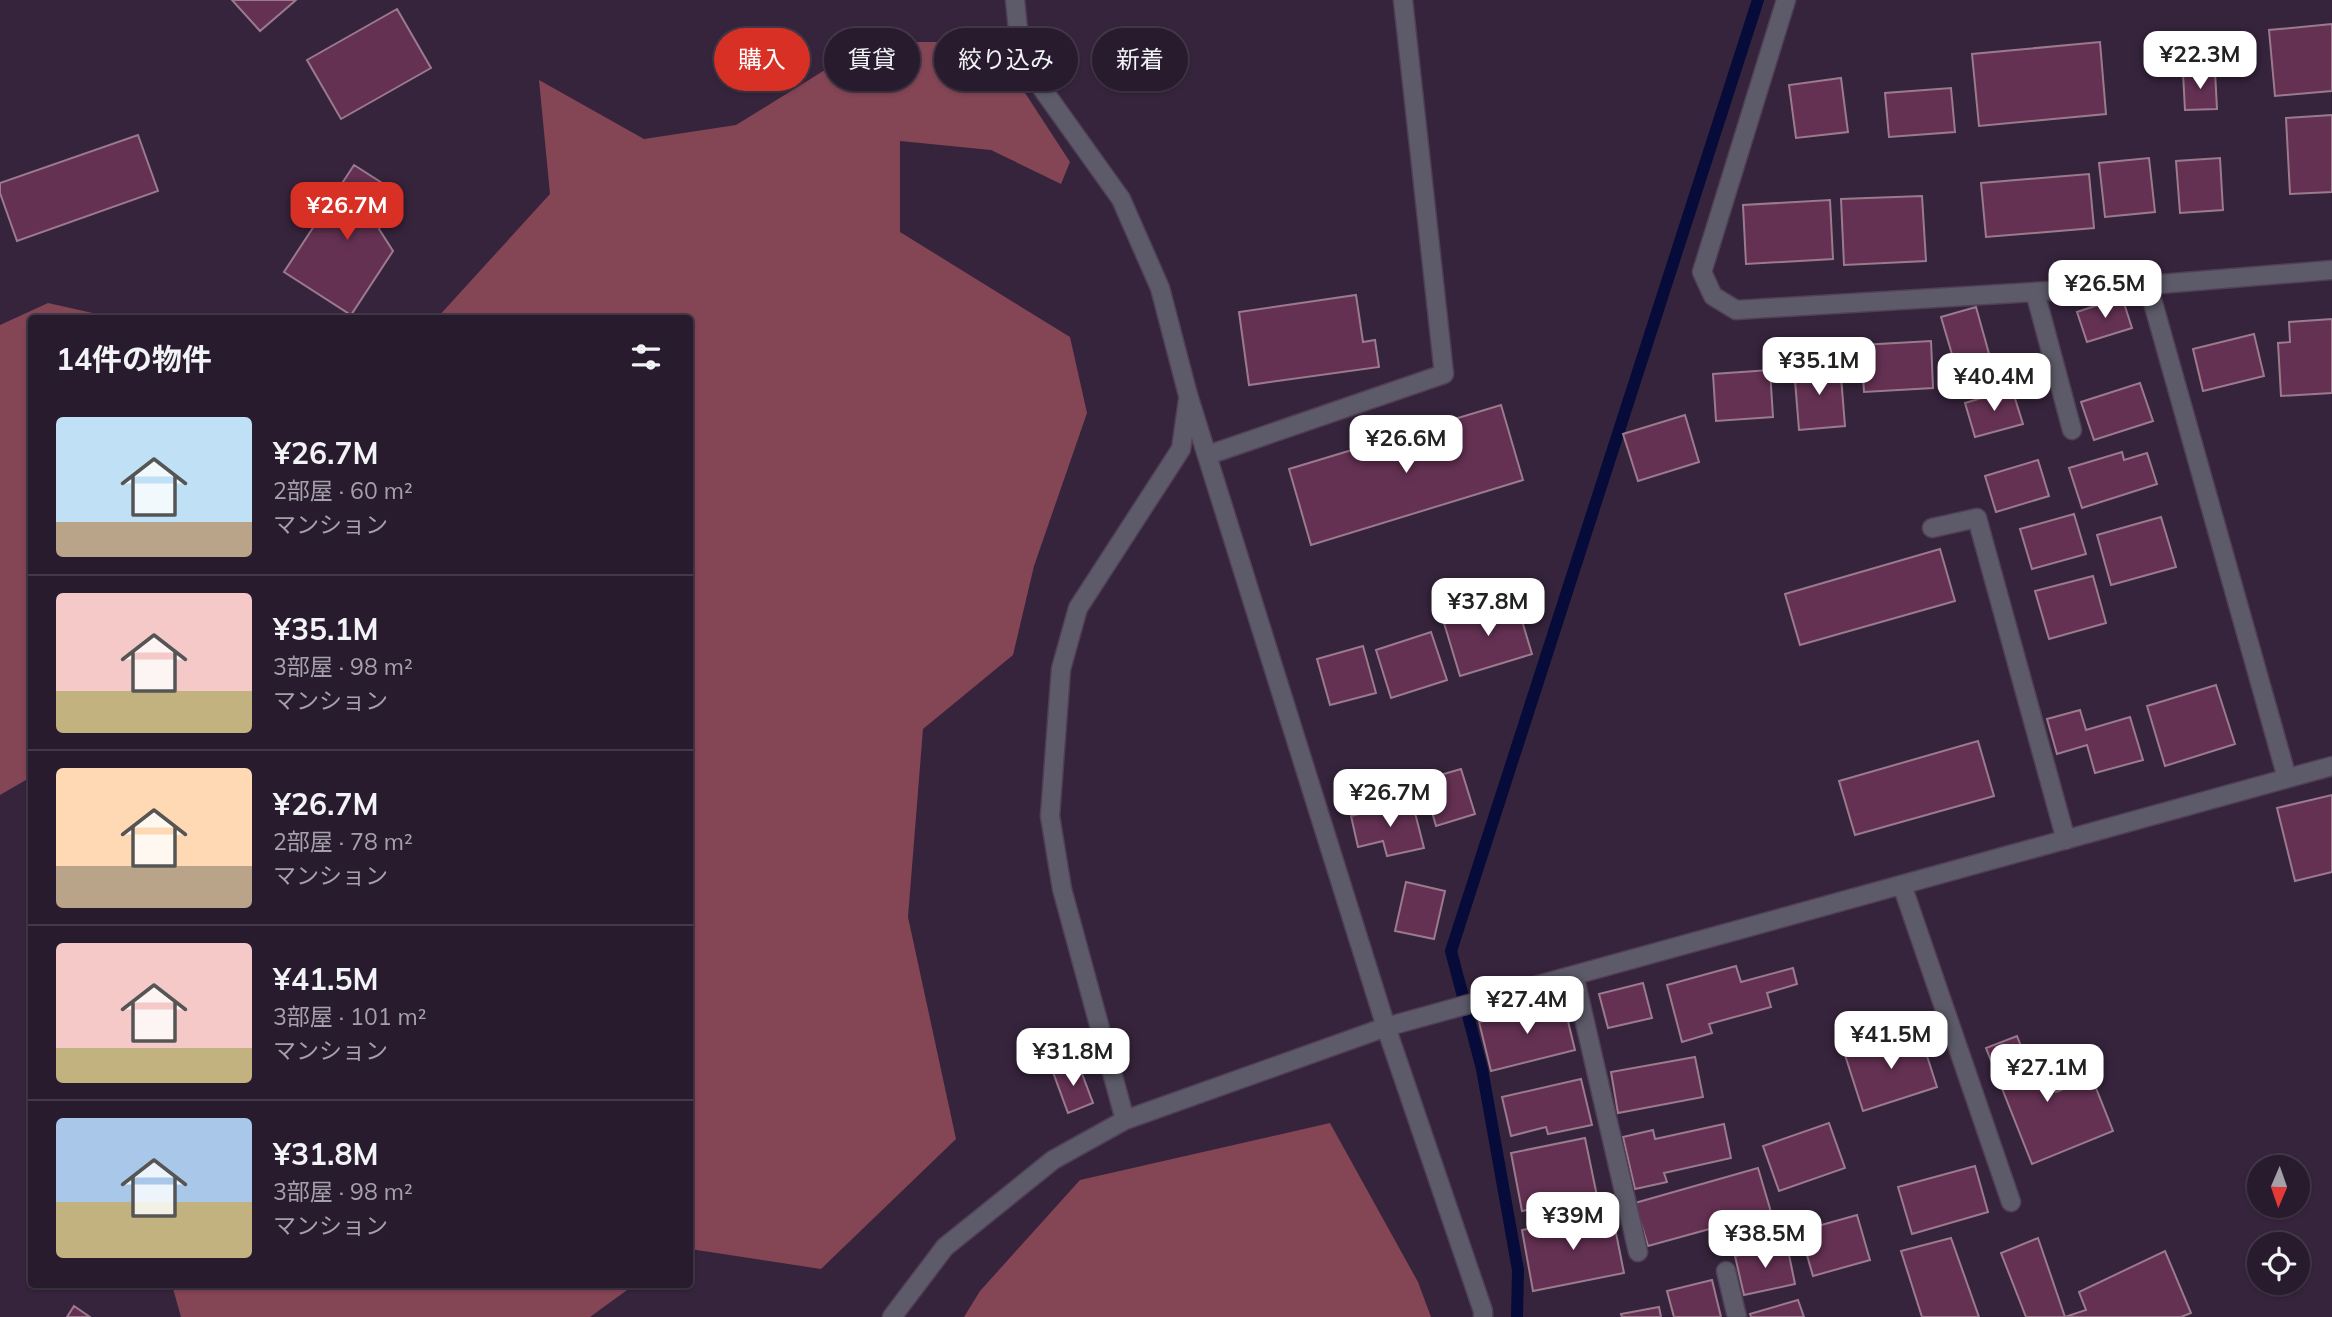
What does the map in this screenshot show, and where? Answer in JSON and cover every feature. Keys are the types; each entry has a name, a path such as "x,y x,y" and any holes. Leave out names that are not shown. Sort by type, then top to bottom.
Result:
{"street":[{"path":"1015,0 1021,59 1121,199 1160,288 1188,395 1387,1027 1483,1317"},
{"path":"1208,455 1444,374 1403,0"},
{"path":"1786,0 1702,272 1713,296 1736,310 2148,285 2332,270"},
{"path":"2148,285 2287,778"},
{"path":"2035,292 2072,430"},
{"path":"1125,1120 1062,889 1050,816 1061,669 1078,608 1181,449 1188,395"},
{"path":"1932,528 1977,518 2066,839"},
{"path":"892,1317 945,1247 1053,1160 1125,1120 1387,1027 2332,766"},
{"path":"1902,884 2011,1202"},
{"path":"1574,975 1638,1252"},
{"path":"1726,1271 1737,1317"}],"shaded area":[{"path":"920,42 934,42 934,91 1024,91 1070,162 1061,184 991,150 900,141 900,232 1070,337 1087,413 1034,566 1013,655 923,729 908,917 956,1139 821,1269 693,1249 693,315 440,315 550,194 539,80 644,139 736,125 791,91 810,91 810,79 824,70 824,91 920,91"},
{"path":"48,303 102,315 28,315 28,779 0,795 0,325"},
{"path":"1330,1123 1418,1282 1431,1317 964,1317 980,1291 1080,1180"},
{"path":"173,1288 630,1288 590,1317 181,1317"}],"building":[{"path":"232,0 296,0 260,31"},
{"path":"397,9 431,68 341,119 307,60"},
{"path":"2332,24 2332,91 2275,96 2269,30"},
{"path":"2100,42 2106,114 1979,126 1972,54"},
{"path":"2215,71 2217,109 2185,110 2183,73"},
{"path":"1841,78 1848,132 1796,138 1789,85"},
{"path":"1951,88 1955,132 1889,137 1885,93"},
{"path":"2332,115 2332,192 2290,194 2286,118"},
{"path":"138,135 158,191 17,241 0,193 0,183"},
{"path":"2149,158 2155,212 2105,217 2099,163"},
{"path":"2220,158 2223,210 2180,213 2176,161"},
{"path":"354,165 401,195 379,229 393,251 351,315 284,272"},
{"path":"2089,174 2094,228 1986,237 1981,183"},
{"path":"1922,196 1926,261 1844,265 1841,199"},
{"path":"1830,200 1833,259 1746,264 1743,205"},
{"path":"1356,295 1363,342 1375,340 1379,367 1249,385 1239,312"},
{"path":"2122,297 2132,328 2087,342 2077,312"},
{"path":"1976,307 1993,368 1959,378 1941,317"},
{"path":"2332,319 2332,393 2281,396 2278,343 2290,342 2289,322"},
{"path":"2254,334 2264,376 2203,391 2193,349"},
{"path":"1931,341 1933,388 1864,392 1861,345"},
{"path":"1840,364 1845,426 1799,430 1794,368"},
{"path":"1770,370 1773,417 1716,421 1713,374"},
{"path":"2140,383 2153,421 2094,440 2081,402"},
{"path":"2012,389 2023,424 1975,437 1965,403"},
{"path":"1501,405 1523,480 1311,545 1289,469"},
{"path":"1685,415 1699,462 1638,481 1623,434"},
{"path":"2122,452 2124,460 2147,453 2157,484 2082,508 2069,468"},
{"path":"2038,460 2049,496 1996,512 1985,476"},
{"path":"2074,514 2086,554 2032,569 2020,529"},
{"path":"2161,517 2176,567 2111,585 2097,535"},
{"path":"1940,549 1955,601 1800,645 1785,594"},
{"path":"2093,576 2106,623 2049,639 2035,591"},
{"path":"1516,601 1532,654 1460,676 1444,623"},
{"path":"1431,632 1447,680 1391,698 1376,650"},
{"path":"1363,646 1376,693 1330,705 1317,659"},
{"path":"2216,685 2235,744 2165,766 2147,706"},
{"path":"2080,710 2086,730 2130,717 2143,760 2095,773 2087,745 2057,754 2047,719"},
{"path":"1978,741 1994,796 1855,835 1839,781"},
{"path":"1461,769 1475,814 1436,826 1423,780"},
{"path":"2332,795 2332,872 2295,881 2277,808"},
{"path":"1412,801 1424,848 1387,856 1383,841 1358,847 1351,816"},
{"path":"1406,882 1445,891 1434,939 1395,931"},
{"path":"1736,966 1741,982 1793,968 1797,984 1767,993 1771,1007 1709,1024 1712,1033 1682,1042 1667,985"},
{"path":"1643,983 1652,1018 1608,1028 1599,994"},
{"path":"1563,1001 1575,1050 1491,1071 1479,1022"},
{"path":"1919,1031 1937,1087 1863,1111 1845,1055"},
{"path":"2017,1036 2029,1066 2042,1060 2056,1092 2092,1078 2113,1131 2032,1164 1986,1048"},
{"path":"1695,1057 1703,1097 1618,1113 1611,1072"},
{"path":"1078,1063 1093,1103 1068,1113 1053,1072"},
{"path":"1581,1079 1592,1125 1548,1134 1546,1127 1511,1136 1502,1097"},
{"path":"1829,1123 1845,1168 1779,1191 1763,1146"},
{"path":"1724,1124 1731,1158 1664,1173 1667,1182 1635,1189 1623,1137 1653,1130 1655,1139"},
{"path":"1585,1138 1597,1196 1522,1211 1511,1153"},
{"path":"1975,1166 1988,1212 1912,1234 1898,1187"},
{"path":"1758,1168 1771,1212 1648,1246 1635,1203"},
{"path":"1612,1213 1624,1273 1533,1291 1522,1230"},
{"path":"1857,1215 1870,1260 1813,1276 1800,1231"},
{"path":"1951,1238 1979,1317 1922,1317 1901,1251"},
{"path":"2038,1238 2065,1317 2026,1317 2001,1253"},
{"path":"1787,1245 1795,1284 1744,1295 1735,1256"},
{"path":"2165,1251 2191,1313 2181,1317 2065,1317 2086,1310 2079,1292"},
{"path":"1712,1280 1721,1317 1674,1317 1667,1291"},
{"path":"1798,1300 1804,1317 1751,1317 1750,1314"},
{"path":"74,1306 90,1317 67,1317"},
{"path":"1659,1307 1661,1317 1622,1317 1621,1314"}],"waterway":[{"path":"1517,1317 1518,1270 1482,1069 1451,951 1758,0"}]}
